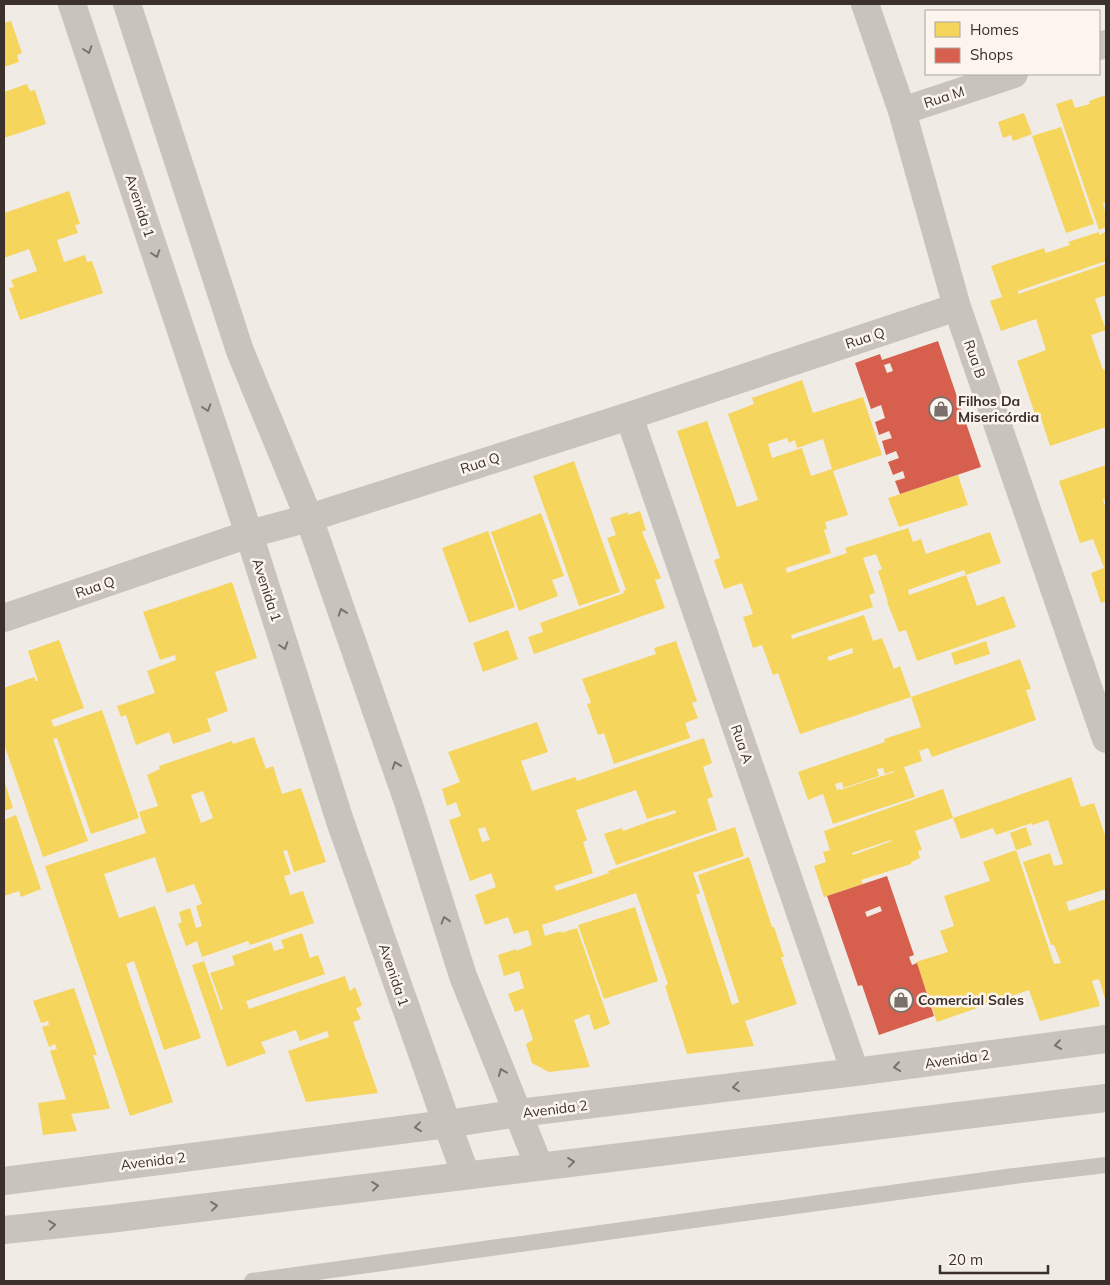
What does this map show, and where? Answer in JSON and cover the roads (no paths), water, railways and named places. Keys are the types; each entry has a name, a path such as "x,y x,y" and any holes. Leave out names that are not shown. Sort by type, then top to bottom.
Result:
{"street":[{"name":"Avenida 1","path":"72,4 249,534 340,821 466,1175"},
{"path":"127,4 240,351 309,518 408,802 463,976 540,1166"},
{"name":"Rua B","path":"865,4 902,111 957,308 1106,739"},
{"name":"Rua M","path":"902,111 1011,75"},
{"name":"Rua Q","path":"4,618 249,534 309,518 629,416 957,308"},
{"name":"Rua A","path":"629,416 854,1072"},
{"name":"Avenida 2","path":"4,1181 1106,1038"},
{"path":"4,1230 109,1219 1106,1098"}],"lane":[{"path":"252,1281 1106,1165"}],"place":[{"name":"Filhos Da Misericórdia","path":"941,409"},
{"name":"Comercial Sales","path":"901,1000"}]}
